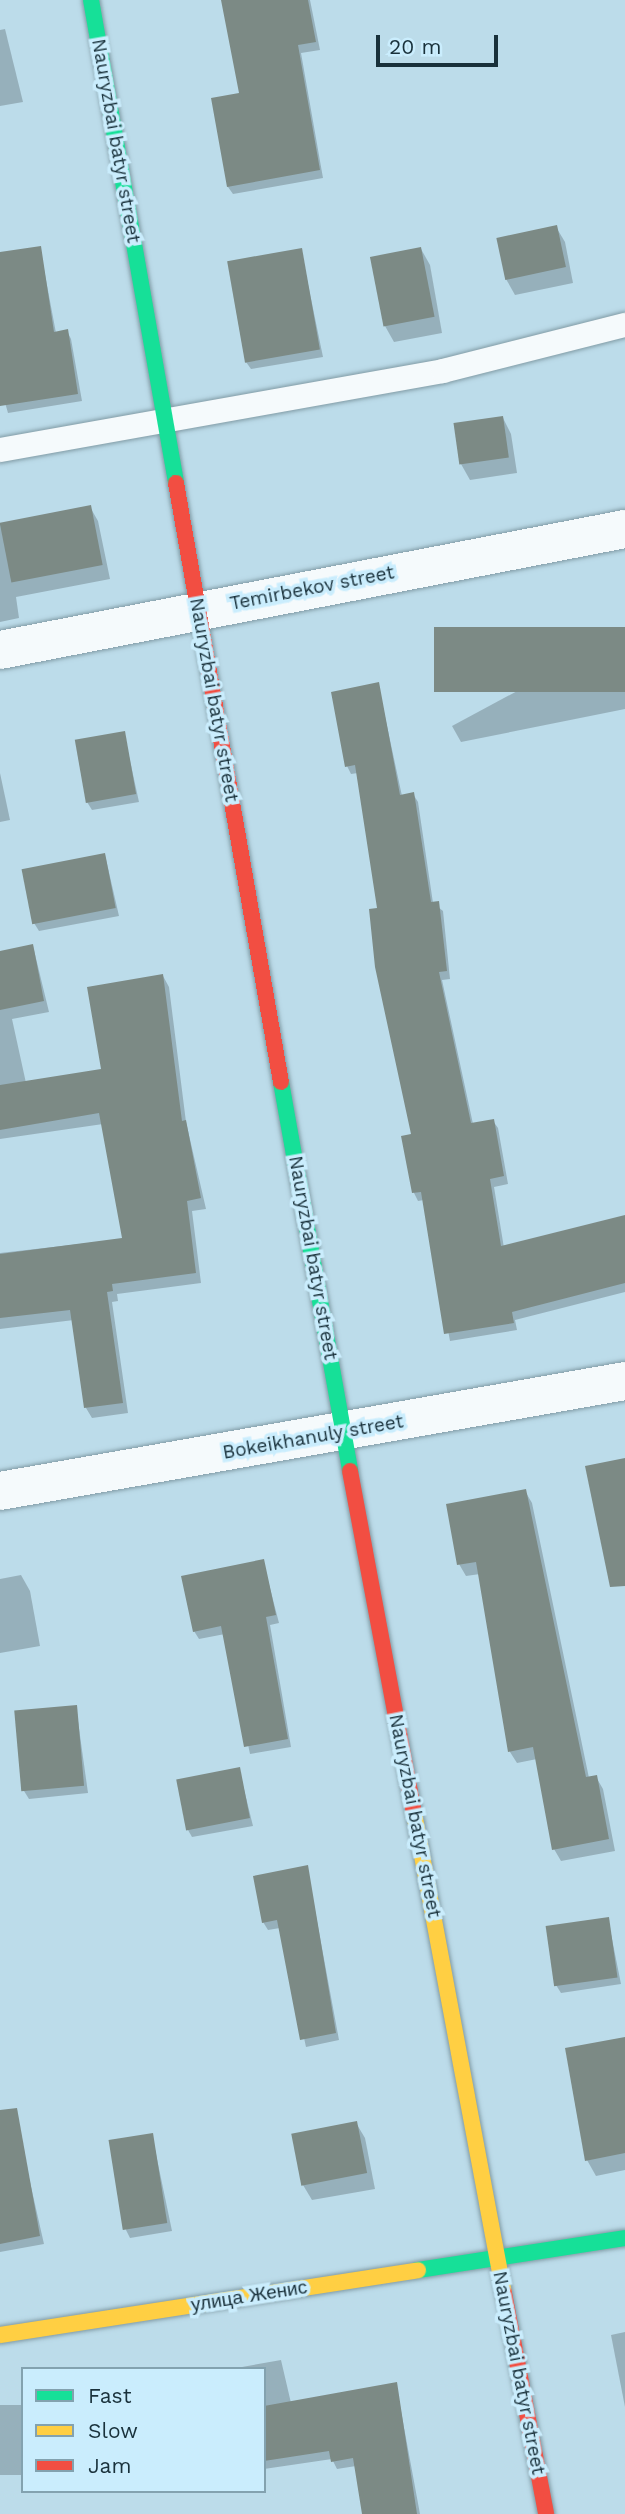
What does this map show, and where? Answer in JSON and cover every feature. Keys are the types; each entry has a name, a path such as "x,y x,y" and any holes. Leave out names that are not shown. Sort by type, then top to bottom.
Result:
{"street":[{"name":"Nauryzbai batyr street","path":"91,0 343,1432 546,2514"},
{"name":"Temirbekov street","path":"0,650 625,529"},
{"name":"Bokeikhanuly street","path":"0,1491 625,1381"},
{"name":"улица Женис","path":"0,2335 625,2238"}],"lane":[{"path":"0,450 75,433 165,422 443,370 625,325"}],"building":[{"path":"221,0 308,0 316,42 298,45 320,170 227,187 211,98 239,93"},
{"path":"557,225 566,267 505,280 496,238"},
{"path":"41,246 54,332 68,329 78,394 0,406 0,252"},
{"path":"421,247 435,317 384,327 370,257"},
{"path":"302,248 320,349 245,363 227,261"},
{"path":"503,416 509,458 459,465 453,423"},
{"path":"91,505 103,565 11,583 0,523"},
{"path":"434,627 625,627 625,692 434,692"},
{"path":"379,682 400,795 414,792 431,902 439,901 447,971 439,972 471,1123 494,1119 504,1176 490,1179 501,1246 625,1215 625,1283 512,1312 514,1323 444,1334 421,1192 412,1193 401,1136 411,1134 375,967 369,909 377,908 355,765 345,767 331,692"},
{"path":"125,731 136,794 86,803 75,740"},
{"path":"105,853 116,908 32,924 22,869"},
{"path":"33,944 44,1001 0,1010 0,951"},
{"path":"163,974 182,1121 186,1120 201,1198 187,1201 196,1273 112,1284 113,1291 107,1292 123,1403 84,1408 70,1310 0,1318 0,1254 122,1238 99,1113 0,1130 0,1085 101,1069 87,987"},
{"path":"625,1458 625,1586 610,1587 585,1466"},
{"path":"526,1489 586,1777 597,1775 609,1839 552,1850 533,1747 508,1752 476,1562 457,1565 446,1504"},
{"path":"264,1559 276,1615 266,1617 288,1739 244,1747 221,1626 193,1632 181,1576"},
{"path":"77,1705 84,1786 21,1791 14,1710"},
{"path":"240,1767 250,1818 186,1830 176,1779"},
{"path":"308,1865 336,2033 300,2040 277,1920 262,1923 253,1876"},
{"path":"609,1917 617,1977 554,1986 546,1926"},
{"path":"625,2037 625,2153 585,2161 565,2048"},
{"path":"17,2108 40,2236 0,2244 0,2110"},
{"path":"357,2121 367,2173 301,2186 291,2134"},
{"path":"153,2133 167,2223 123,2230 109,2140"},
{"path":"397,2382 417,2514 362,2514 353,2458 331,2462 329,2451 266,2461 266,2406"}],"traffic: fast":[{"path":"91,0 176,483"},
{"path":"281,1082 350,1471"},
{"path":"418,2270 625,2238"}],"traffic: slow":[{"path":"414,1813 504,2293"},
{"path":"0,2335 418,2270"}],"traffic: jam":[{"path":"176,483 281,1082"},
{"path":"350,1471 414,1813"},
{"path":"504,2293 546,2514"}]}
